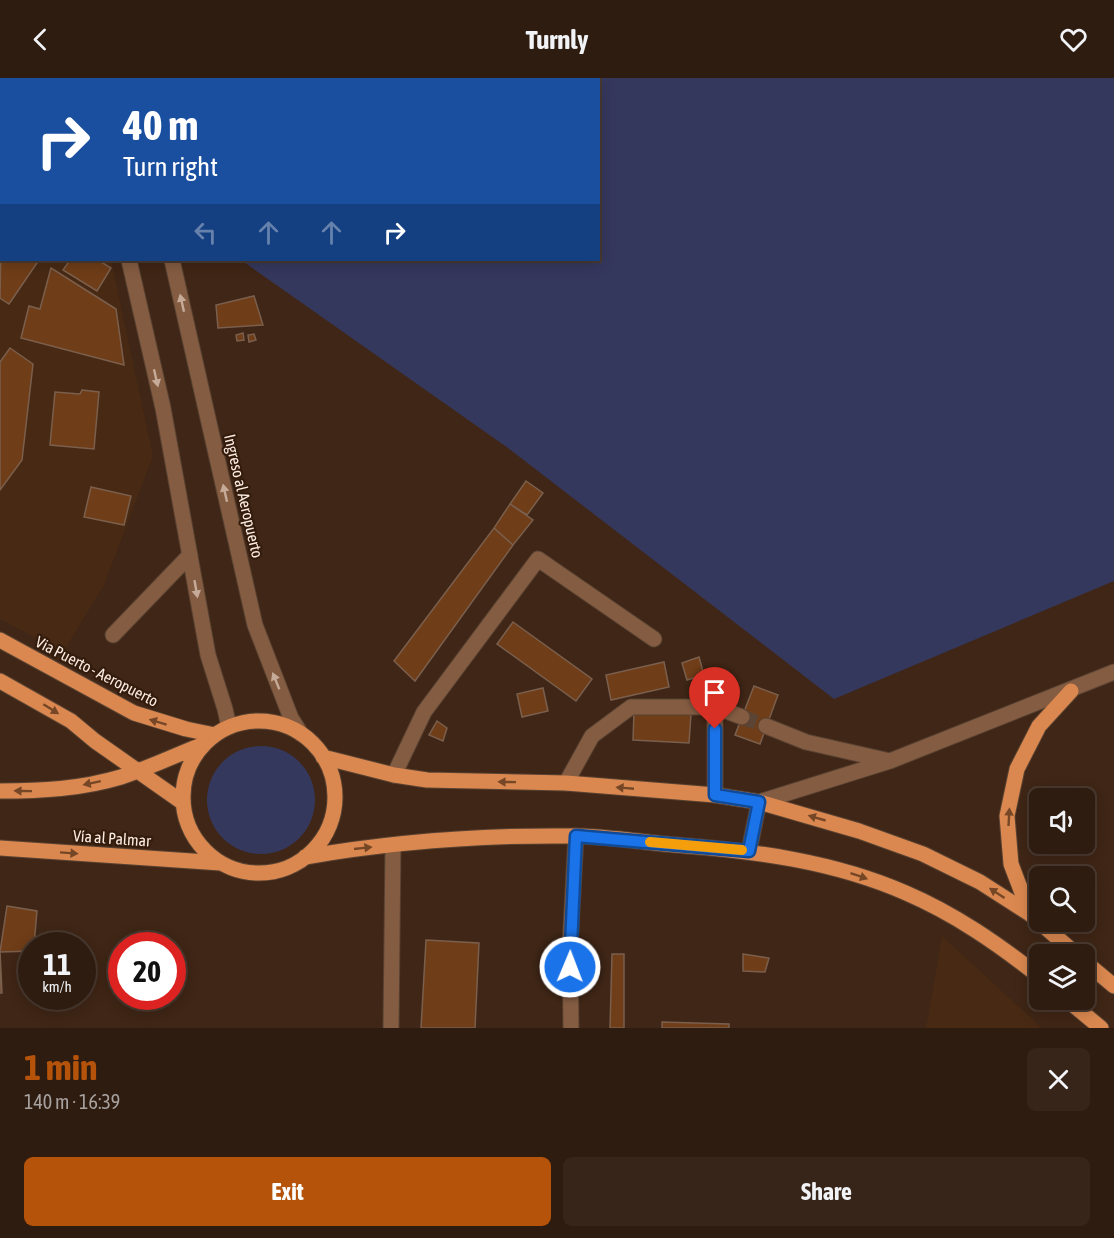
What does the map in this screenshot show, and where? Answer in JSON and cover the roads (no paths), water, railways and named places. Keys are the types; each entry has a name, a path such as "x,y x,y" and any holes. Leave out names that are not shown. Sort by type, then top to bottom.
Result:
{"main road":[{"name":"Via Puerto - Aeropuerto","path":"0,640 134,713 186,729 216,735"},
{"path":"0,681 70,721 183,802"},
{"path":"1029,911 1011,864 1007,816 1017,769 1034,735 1039,726 1071,691"},
{"path":"0,791 46,791 120,777 137,771 216,735 246,722 266,722 284,726 301,734 324,757 332,778 335,800 331,822 321,842 305,857 273,872 255,873 238,870 221,863 206,852 194,837 188,826 183,802 184,781 192,761 216,735"},
{"path":"324,757 394,775 427,780 566,783 715,795 759,802 859,831 923,854 980,882 1029,913"},
{"path":"305,857 449,840 576,836 749,851 852,873 906,893 958,918 1008,951 1029,968"},
{"name":"Vía al Palmar","path":"0,848 221,863"},
{"path":"1051,932 1064,944"},
{"path":"1095,970 1114,986"},
{"path":"1079,1010 1101,1028"}],"street":[{"path":"129,261 163,408 208,655 225,709 216,735"},
{"name":"Ingreso al Aeropuerto","path":"172,261 255,625 291,718 301,734"},
{"path":"113,635 190,555"},
{"path":"394,775 424,712 538,559 654,639"},
{"path":"749,851 759,802 890,761 1114,672"},
{"path":"566,783 592,736 631,707 715,707 742,717"},
{"path":"715,707 715,795"},
{"path":"766,726 806,742 890,761"},
{"path":"571,1028 570,946 576,836"},
{"path":"391,1028 393,845"}],"tunnel":[{"path":"742,717 766,726"}]}
